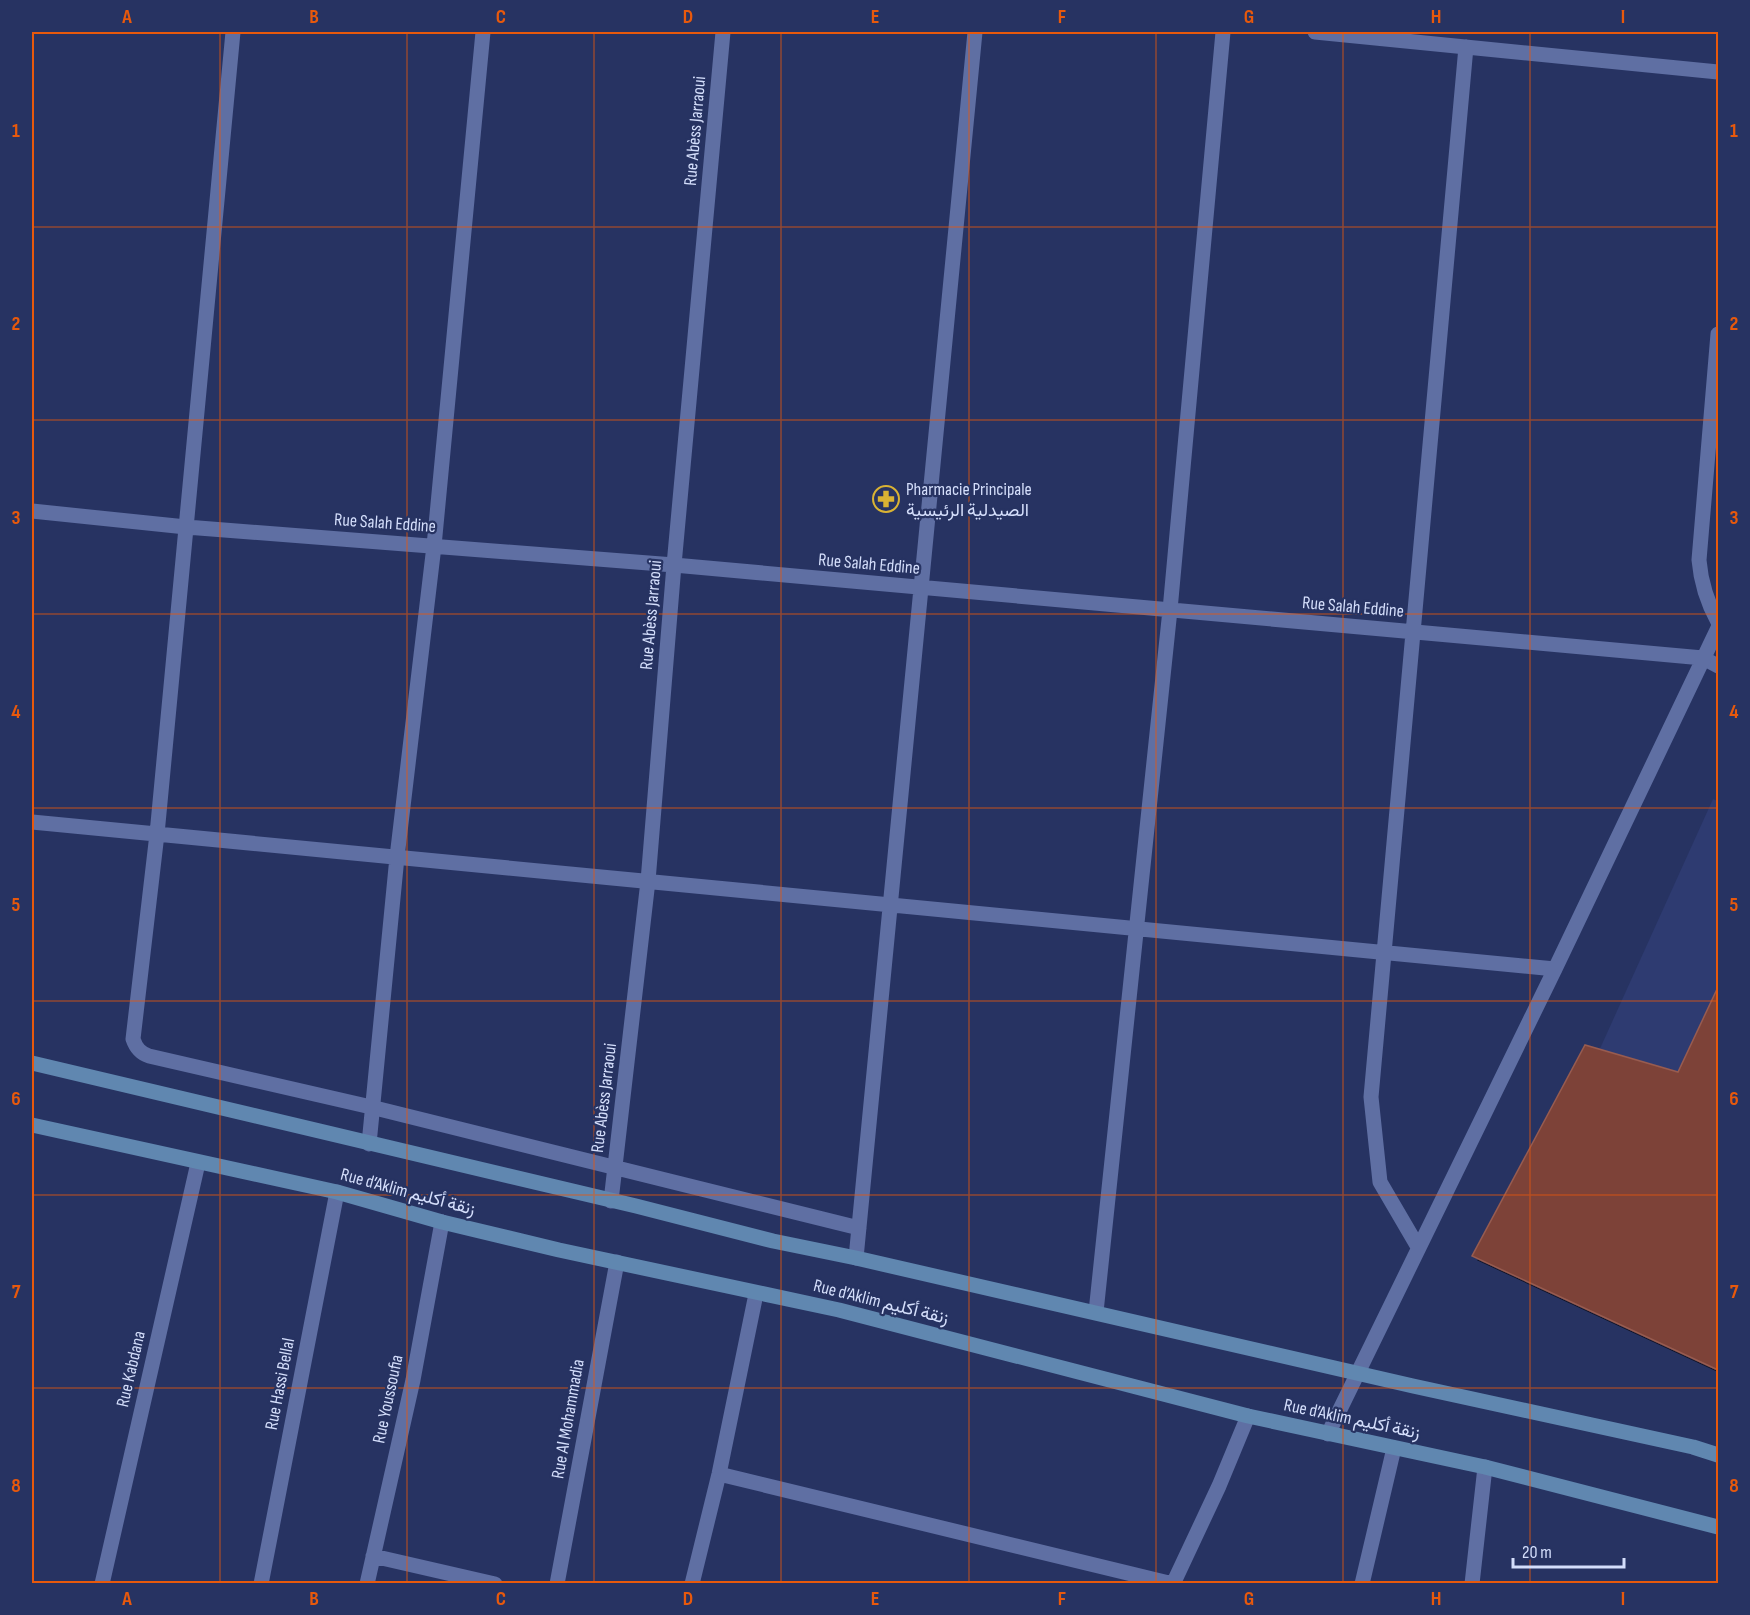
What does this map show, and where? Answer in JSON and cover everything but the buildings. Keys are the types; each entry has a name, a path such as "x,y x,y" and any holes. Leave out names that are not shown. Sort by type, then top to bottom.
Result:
{"street":[{"path":"233,32 157,834 133,1039 136,1047 149,1056 371,1107 859,1228"},
{"path":"369,1144 397,857 434,546 483,32"},
{"name":"Rue Abèss Jarraoui","path":"611,1202 648,881 723,32"},
{"path":"856,1258 975,32"},
{"path":"1096,1312 1170,610 1223,32"},
{"path":"1315,32 1415,37 1466,47 1719,72"},
{"path":"1418,1247 1380,1182 1371,1097 1466,47"},
{"path":"1719,334 1699,560 1701,583 1709,605 1719,622"},
{"name":"Rue Salah Eddine","path":"32,511 186,527 675,565 1703,658"},
{"path":"1328,1434 1719,628"},
{"path":"1703,658 1719,666"},
{"path":"32,822 1555,969"},
{"name":"Rue d’Aklim زنقة أكليم","path":"32,1063 773,1241 1693,1447 1719,1455"},
{"name":"Rue d’Aklim زنقة أكليم","path":"32,1125 337,1192 442,1222 616,1262 839,1310 1248,1416 1485,1467 1719,1527"},
{"name":"Rue Kabdana","path":"102,1584 198,1163"},
{"name":"Rue Hassi Bellal","path":"261,1584 337,1192"},
{"name":"Rue Youssoufia","path":"367,1584 413,1380 442,1222"},
{"name":"Rue Al Mohammadia","path":"557,1584 616,1262"},
{"path":"692,1584 719,1474 756,1293"},
{"path":"719,1474 1173,1584 1248,1416"},
{"path":"1362,1584 1394,1448"},
{"path":"1472,1584 1485,1467"},
{"path":"373,1556 495,1584"}],"shaded area":[{"path":"1713,799 1718,801 1718,1342 1512,1243"}],"place":[{"name":"Pharmacie Principale الصيدلية الرئيسية","path":"886,499"}]}
